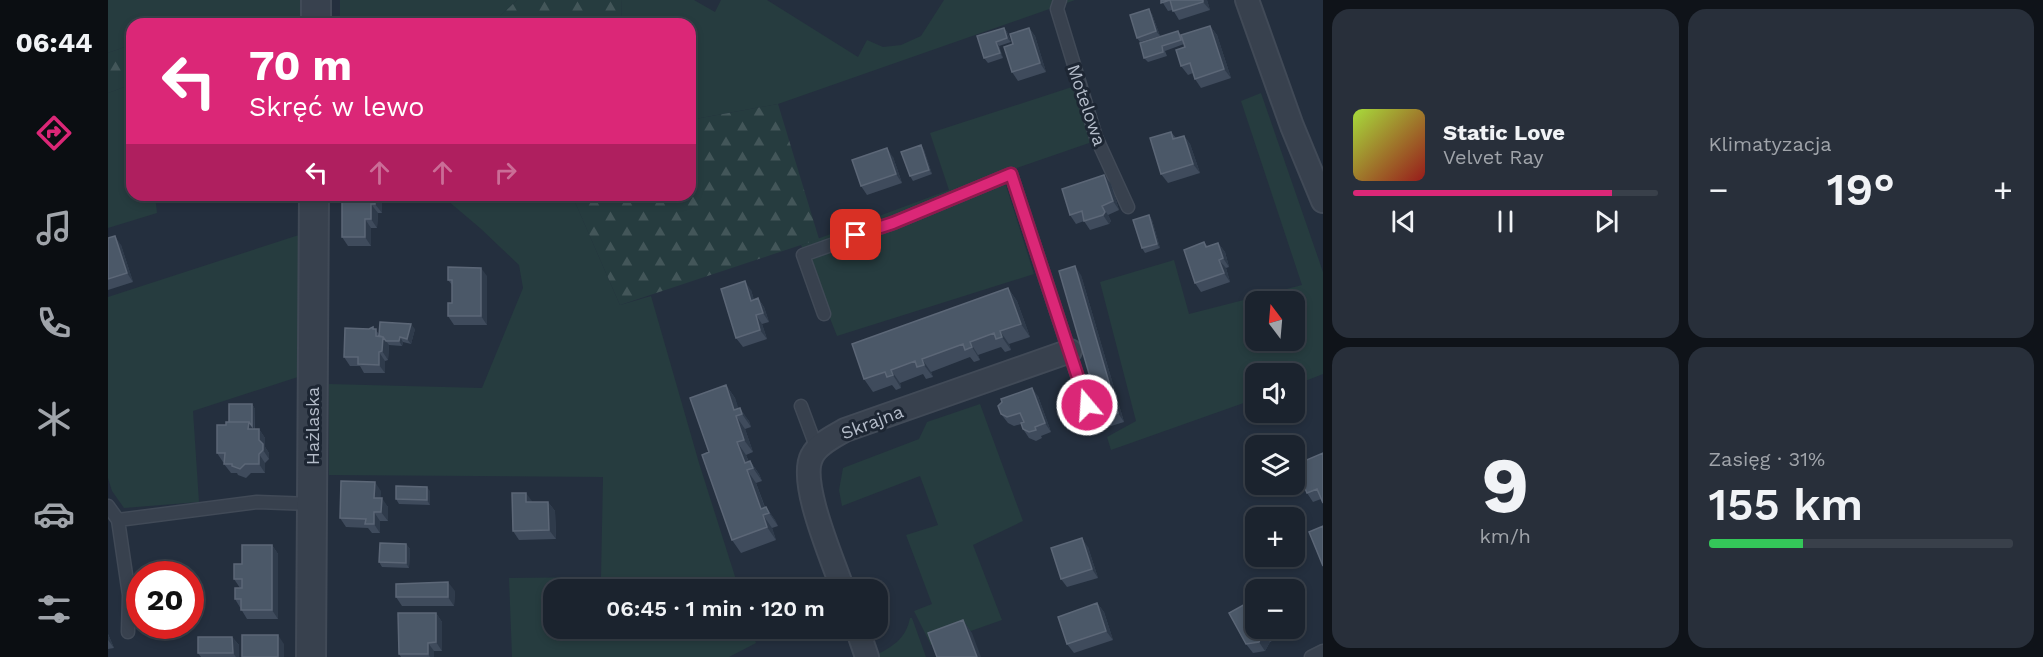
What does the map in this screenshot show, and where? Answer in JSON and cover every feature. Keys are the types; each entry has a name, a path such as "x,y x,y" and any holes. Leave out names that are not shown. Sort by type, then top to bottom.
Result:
{"street":[{"path":"316,0 316,18"},
{"path":"1247,0 1292,126 1323,201"},
{"name":"Hażlaska","path":"311,657 314,201"},
{"name":"Skrajna","path":"817,449 845,430 1070,351"},
{"path":"817,449 812,455 807,472 811,497 839,579"},
{"path":"861,639 867,657"}],"lane":[{"name":"Motelowa","path":"1060,0 1057,9 1096,137 1128,207"},
{"path":"824,314 803,255 893,223 1011,174 1093,423"},
{"path":"801,406 817,449"},
{"path":"118,520 257,502 312,504"},
{"path":"108,506 118,520 126,575"},
{"path":"1311,657 1323,651"}],"green space":[{"path":"108,0 307,0 307,18 126,18 126,49 125,47 108,53"},
{"path":"340,0 517,0 498,18 340,18"},
{"path":"517,0 621,0 622,18 498,18"},
{"path":"621,0 694,0 715,12 721,0 767,0 858,57 867,40 883,47 901,45 921,36 944,0 1075,0 778,104 696,119 696,18 622,18"},
{"path":"125,47 126,49 126,86 108,93 108,53"},
{"path":"126,86 126,201 156,201 157,213 108,228 108,93"},
{"path":"1072,87 1092,142 1002,173 1034,274 837,336 801,245 949,190 930,133"},
{"path":"1261,93 1323,272 1323,374 1305,381 1305,363 1245,363 1245,403 1111,450 1107,437 1136,421 1100,282 1174,260 1189,314 1245,300 1245,351 1305,351 1305,291 1279,291 1302,285 1241,101"},
{"path":"778,104 819,239 620,305 575,201 696,201 696,119"},
{"path":"448,201 575,201 620,305 651,296 699,463 736,579 543,579 543,639 755,639 756,643 729,657 512,657 509,578 601,577 603,477 329,475 329,384 482,388 523,288 519,265"},
{"path":"302,234 301,376 193,411 199,502 124,508 112,491 108,478 108,297"},
{"path":"980,404 1023,521 973,545 1002,620 931,645 914,611 932,604 906,535 938,525 920,476 842,506 839,490 843,468 919,439 927,422"},
{"path":"912,618 926,657 877,657 876,655 894,645 902,636"}],"building":[{"path":"1170,0 1203,0 1203,2 1173,11"},
{"path":"1149,9 1156,31 1137,38 1130,15"},
{"path":"1210,26 1224,69 1195,79 1190,63 1181,66 1176,50 1185,47 1181,35"},
{"path":"1004,28 1007,38 996,42 1000,53 984,58 977,36"},
{"path":"1029,28 1040,63 1012,72 1004,47 1013,44 1010,34"},
{"path":"1178,31 1181,40 1162,46 1163,52 1144,58 1140,43"},
{"path":"1171,132 1173,139 1184,136 1193,164 1161,174 1150,138"},
{"path":"921,145 929,170 910,176 901,152"},
{"path":"887,148 896,174 861,186 852,160"},
{"path":"1104,175 1113,201 1102,206 1105,212 1103,215 1084,221 1082,211 1070,215 1062,189"},
{"path":"342,201 375,201 375,204 371,204 371,219 365,219 365,237 342,237"},
{"path":"1149,215 1157,244 1142,248 1133,220"},
{"path":"115,236 127,273 108,279 108,238"},
{"path":"1204,242 1206,247 1218,243 1223,258 1219,260 1224,273 1195,283 1184,250"},
{"path":"1075,266 1118,413 1102,418 1059,271"},
{"path":"448,267 481,268 481,316 448,316 448,303 452,303 452,280 448,280"},
{"path":"745,281 751,301 758,298 763,313 756,315 760,330 736,338 721,289"},
{"path":"1008,288 1021,324 1000,331 1002,337 996,339 994,333 970,342 972,347 965,350 963,344 922,359 924,365 917,367 915,361 891,370 893,375 887,377 885,372 864,379 852,344"},
{"path":"380,322 411,324 407,339 400,337 399,341 386,341 379,336"},
{"path":"373,327 376,329 376,336 383,337 382,351 379,352 379,365 358,364 358,357 344,357 345,328 369,329"},
{"path":"726,385 734,410 740,408 742,414 736,416 744,440 737,442 745,463 750,461 753,468 747,470 761,509 766,507 769,513 763,515 767,527 732,540 702,455 709,452 690,398"},
{"path":"1032,388 1045,423 1029,432 1023,429 1021,423 1024,422 1020,413 1007,417 1001,414 998,406 1002,402 1001,399"},
{"path":"229,404 252,404 252,426 249,422 229,422"},
{"path":"226,422 249,422 248,429 259,429 259,440 263,444 263,450 259,454 259,464 245,464 240,469 232,464 224,464 225,453 217,453 217,425 226,425"},
{"path":"1323,453 1323,503 1317,489 1307,493 1305,488 1305,461"},
{"path":"341,481 375,482 374,498 382,498 381,512 374,512 374,524 365,524 366,519 340,518"},
{"path":"396,486 427,487 427,500 396,499"},
{"path":"512,493 526,493 526,502 548,502 549,530 513,531"},
{"path":"1323,526 1323,566 1309,532"},
{"path":"1082,538 1092,569 1061,579 1051,548"},
{"path":"380,543 406,544 406,563 379,562"},
{"path":"242,545 272,545 272,610 241,610 241,599 235,599 235,588 242,588 242,579 234,579 234,564 242,564"},
{"path":"448,582 448,597 396,597 396,584"},
{"path":"1097,603 1106,631 1067,644 1058,617"},
{"path":"1245,604 1245,639 1260,639 1259,642 1246,644 1229,613"},
{"path":"398,613 436,613 436,642 428,643 428,654 399,654"},
{"path":"963,620 977,657 937,657 928,633"},
{"path":"242,635 278,635 278,657 242,657"},
{"path":"232,637 233,653 198,653 198,639"}],"route":[{"path":"856,235 893,223 1011,174 1087,405"}]}
